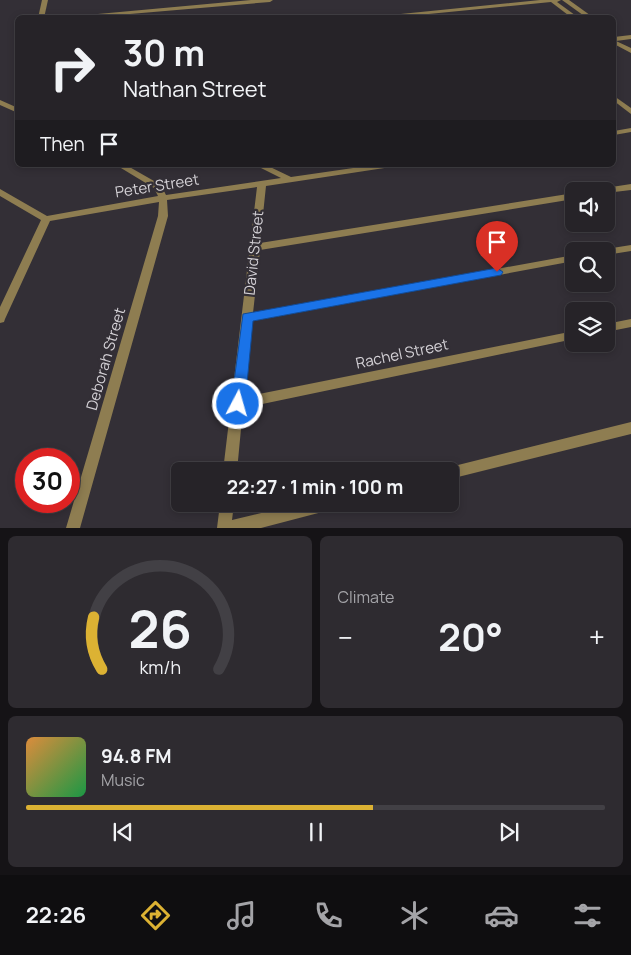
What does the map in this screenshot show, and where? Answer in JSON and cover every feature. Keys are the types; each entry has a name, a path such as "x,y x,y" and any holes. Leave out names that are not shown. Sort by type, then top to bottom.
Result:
{"street":[{"path":"42,15 44,0"},
{"path":"92,15 270,0"},
{"path":"552,0 572,15"},
{"path":"395,15 558,0"},
{"path":"565,0 587,15"},
{"path":"616,40 631,37"},
{"path":"616,40 631,51"},
{"path":"616,100 631,112"},
{"path":"0,102 15,110"},
{"path":"616,133 631,130"},
{"path":"123,167 158,187 164,198"},
{"path":"263,167 290,180"},
{"name":"Peter Street","path":"46,219 164,198 378,167"},
{"name":"David Street","path":"231,462 262,184"},
{"path":"615,189 631,187"},
{"path":"0,192 46,219 4,304 0,319"},
{"path":"254,247 565,197"},
{"name":"Deborah Street","path":"73,528 160,229 164,198"},
{"path":"615,251 631,248"},
{"path":"247,318 565,260"},
{"path":"615,326 631,323"},
{"name":"Rachel Street","path":"238,404 565,337"},
{"path":"459,471 631,428"},
{"path":"224,528 226,512"},
{"path":"230,528 294,512"}],"route":[{"path":"238,404 247,318 497,272"}]}
